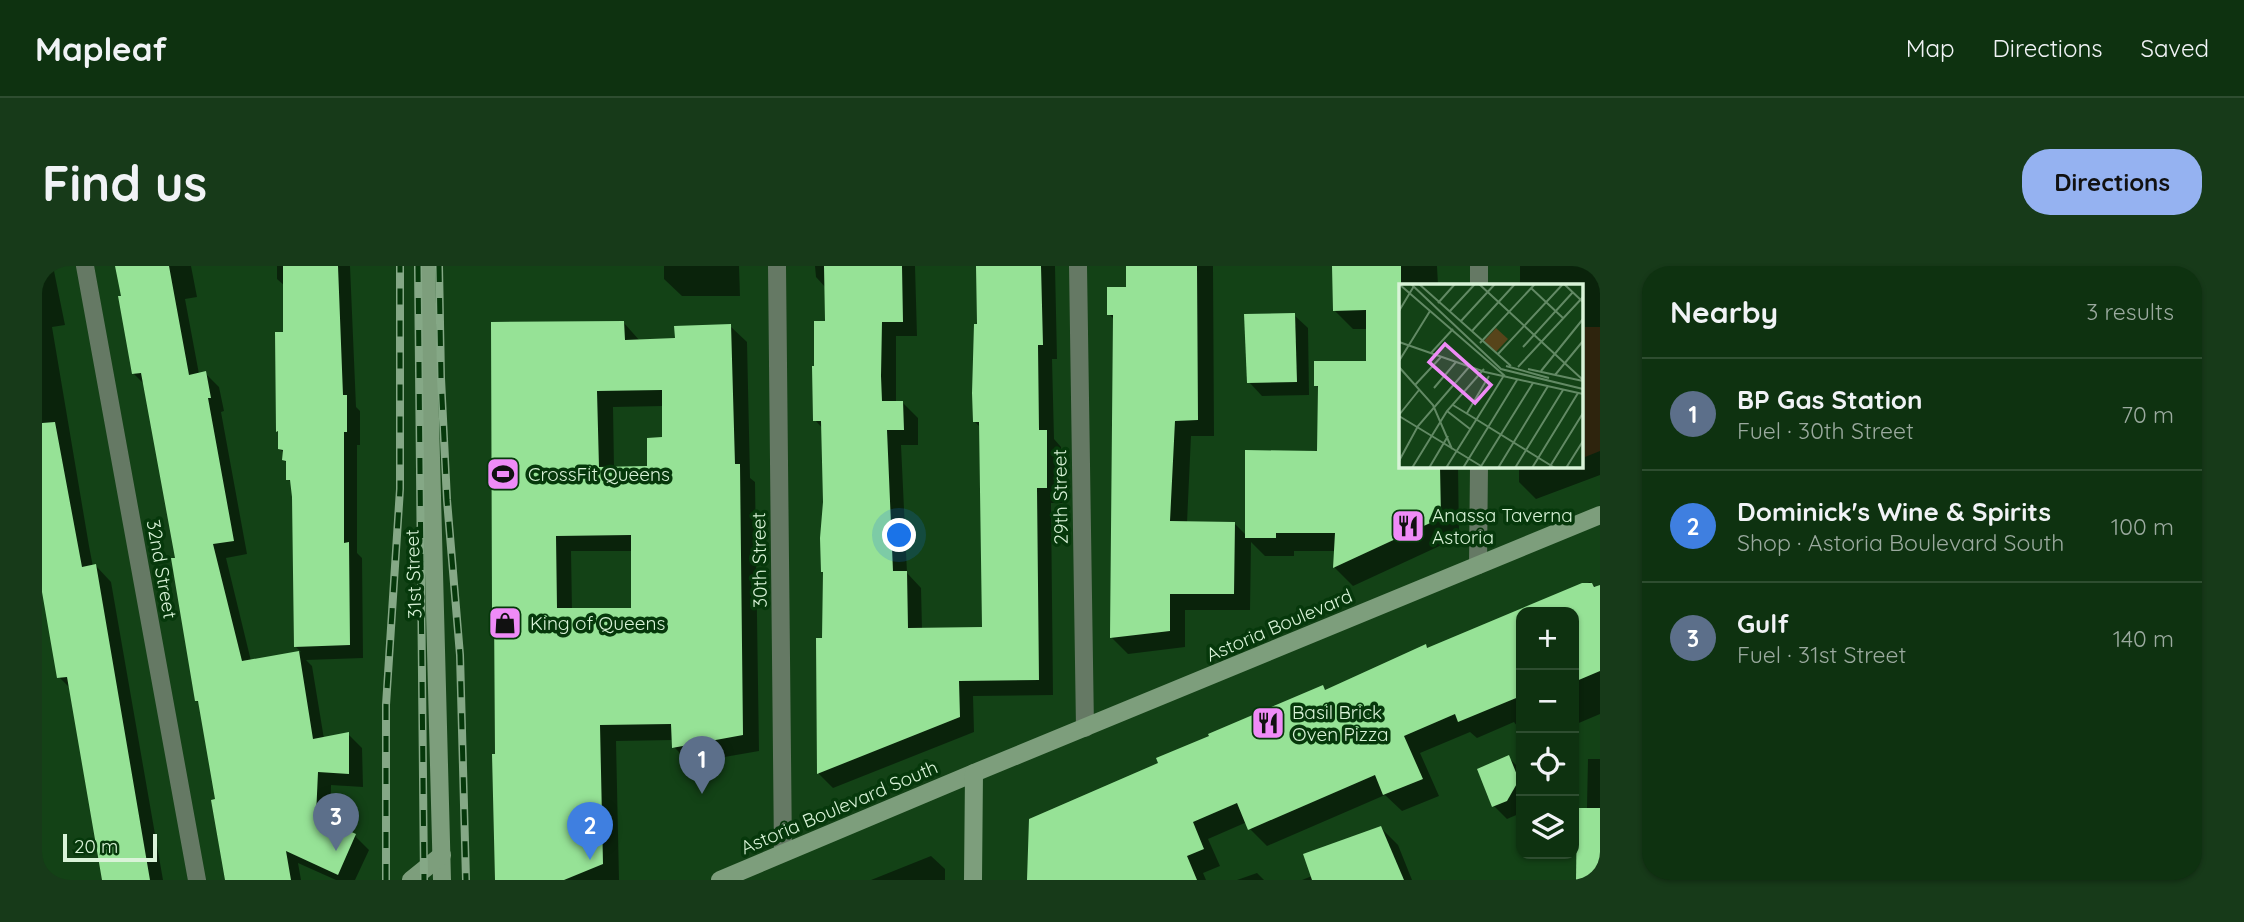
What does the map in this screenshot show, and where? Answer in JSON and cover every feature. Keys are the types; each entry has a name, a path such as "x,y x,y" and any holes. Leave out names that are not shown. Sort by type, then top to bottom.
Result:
{"main road":[{"name":"31st Street","path":"426,266 442,880"},
{"name":"Astoria Boulevard","path":"974,773 1600,515"},
{"path":"973,880 974,773"},
{"name":"Astoria Boulevard South","path":"720,880 974,773"},
{"path":"411,880 442,855"}],"street":[{"name":"32nd Street","path":"85,266 197,880"},
{"name":"30th Street","path":"777,266 783,853"},
{"name":"29th Street","path":"1078,266 1085,728"},
{"path":"1479,266 1479,284"},
{"path":"1478,565 1479,467"}],"shaded area":[{"path":"1585,327 1600,327 1600,451 1585,457"}],"building":[{"path":"115,266 169,266 189,375 206,371 211,398 208,398 234,541 213,544 242,661 299,651 313,739 349,732 349,774 318,772 316,816 356,834 338,875 286,851 291,880 225,880 211,800 215,799 171,558 175,558 141,373 132,374"},
{"path":"283,266 338,266 343,395 347,395 347,432 344,432 344,543 349,542 350,645 294,647 292,497 290,480 286,480 286,461 282,460 283,450 278,449 278,431 276,432 275,332 283,332"},
{"path":"824,266 902,266 903,322 882,322 881,376 882,401 903,401 904,430 887,430 893,571 907,571 908,628 982,627 979,422 973,422 972,393 974,324 977,324 976,266 1041,266 1043,345 1038,345 1039,430 1047,430 1047,488 1037,488 1039,680 959,681 960,717 817,774 816,638 822,638 823,572 820,538 823,502 821,421 813,421 812,366 814,321 825,321"},
{"path":"1126,266 1197,266 1198,420 1175,421 1170,521 1235,522 1234,594 1170,594 1170,631 1110,638 1113,315 1107,315 1107,287 1126,287"},
{"path":"1332,266 1401,266 1399,467 1440,467 1441,518 1333,568 1335,533 1276,533 1276,538 1245,538 1245,450 1317,451 1318,386 1314,386 1314,361 1366,361 1366,310 1333,311"},
{"path":"1295,313 1297,382 1247,383 1244,314"},
{"path":"624,321 625,340 675,338 674,326 731,324 735,464 740,464 743,735 672,748 671,724 600,725 603,864 564,880 495,880 491,322","holes":["662,390 662,437 647,438 647,466 599,467 597,391","631,535 631,608 557,608 556,536"]},
{"path":"55,422 82,567 96,564 150,880 102,880 67,677 57,678 42,592 42,423"},
{"path":"1582,583 1592,583 1594,587 1600,585 1600,671 1579,680 1579,607 1525,607"},
{"path":"1516,611 1516,698 1458,722 1455,714 1404,736 1423,779 1383,795 1375,775 1248,830 1237,803 1193,822 1204,849 1187,856 1197,880 1027,880 1029,819 1158,763 1156,758 1209,736 1208,734 1323,685 1325,690 1426,644 1427,648"},
{"path":"1509,755 1516,772 1516,785 1507,801 1492,807 1477,769"},
{"path":"1579,808 1600,808 1600,880 1576,880 1576,859 1579,859"},
{"path":"1381,826 1404,880 1312,880 1303,854"}],"railway":[{"path":"386,880 386,705 400,489 400,266"},
{"path":"418,266 424,880"},
{"path":"439,266 447,500 460,655 466,880"}],"place":[{"name":"CrossFit Queens","path":"503,474"},
{"name":"Anassa Taverna Astoria","path":"1408,526"},
{"name":"King of Queens","path":"505,623"},
{"name":"Basil Brick Oven Pizza","path":"1268,723"},
{"name":"BP Gas Station","path":"702,794"},
{"name":"Gulf","path":"336,851"},
{"name":"Dominick's Wine & Spirits","path":"590,860"}]}
